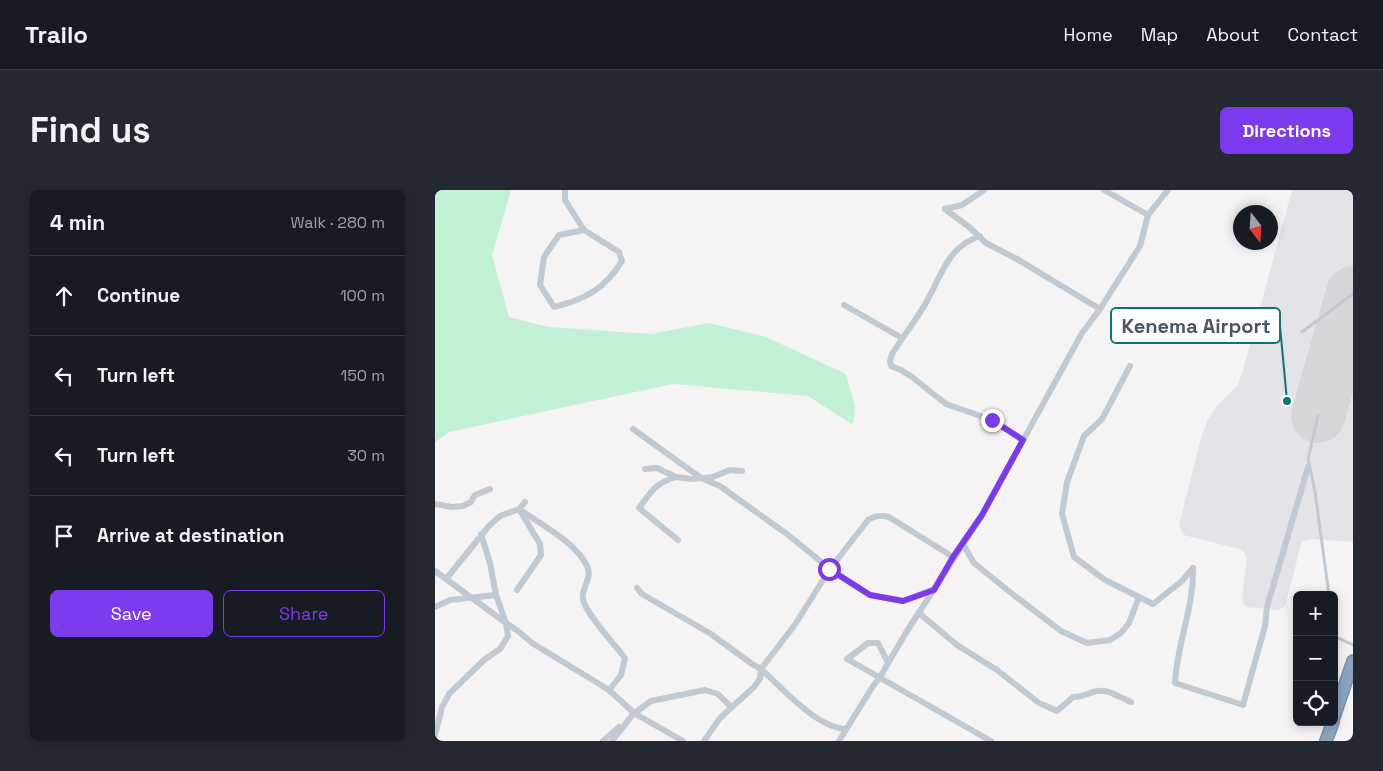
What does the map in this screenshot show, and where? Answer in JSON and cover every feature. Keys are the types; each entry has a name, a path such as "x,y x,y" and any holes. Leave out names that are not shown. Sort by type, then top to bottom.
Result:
{"highway":[{"path":"1338,705 1353,662"},
{"path":"1326,741 1332,726"}],"street":[{"path":"565,190 565,200 584,230 619,252 623,261 615,274 595,292 584,298 554,307 540,285 544,257 559,235 584,230"},
{"path":"984,190 962,205 945,209 995,249 1017,259 1100,309"},
{"path":"1104,190 1147,215"},
{"path":"839,741 873,686 880,678 953,557 982,515 1081,333 1100,309 1140,246 1147,215 1168,190"},
{"path":"980,236 967,240 957,249 941,271 928,299 892,354 891,366 907,373 946,404 992,420 1023,440"},
{"path":"844,305 902,338"},
{"path":"1130,366 1102,419 1084,436 1067,482 1062,514 1074,557 1105,580 1153,604 1182,581 1193,568 1190,609 1178,651 1175,682 1243,705 1265,626 1272,590 1308,467"},
{"path":"633,429 701,478 720,486 787,534 829,569 870,595 903,601 934,590"},
{"path":"645,469 657,468 684,479 713,477 730,470 742,471"},
{"path":"676,477 661,482 651,491 639,508 678,540"},
{"path":"435,504 452,507 463,506 471,502 475,495 491,489"},
{"path":"445,579 481,534 500,516 519,509 525,502"},
{"path":"517,590 541,555 540,544 519,509"},
{"path":"519,509 566,542 576,551 588,567 588,582 582,593 583,601 589,614 625,658 621,675 609,690"},
{"path":"705,741 720,718 754,687 760,678 761,669 806,608 829,569 868,520 874,516 881,515 889,517 953,557"},
{"path":"435,735 442,707 449,694 484,660 500,649 508,636 481,534"},
{"path":"963,544 974,562 1015,596 1061,631 1087,643 1110,640 1121,633 1129,623 1139,597"},
{"path":"435,571 505,623 519,631 532,643 609,690 634,713 683,741"},
{"path":"637,588 641,594 711,634 761,669 821,722 837,729 845,730"},
{"path":"435,607 450,600 496,595"},
{"path":"919,613 957,645 997,670 1039,703 1057,712 1073,697 1082,697 1106,690 1131,702"},
{"path":"890,660 886,659 878,643 868,643 847,659 991,741"},
{"path":"603,741 634,713 651,701 705,690 718,694 731,707"},
{"path":"612,741 634,713"}],"lane":[{"path":"1301,332 1353,294"},
{"path":"1317,416 1309,450 1308,467 1315,492 1328,591"},
{"path":"1338,638 1353,645"}],"shaded area":[{"path":"1292,190 1353,190 1353,542 1312,539 1302,541 1285,606 1279,610 1246,607 1243,603 1247,557 1243,551 1184,535 1179,525 1201,438 1208,419 1216,407 1237,386 1242,374 1276,250 1278,250 1278,242"}],"green space":[{"path":"435,190 511,190 492,255 509,317 548,327 651,334 709,323 766,337 846,374 855,406 853,425 808,396 673,384 449,432 435,442"}],"runway":[{"path":"1318,416 1353,293"}],"place":[{"name":"Kenema Airport","path":"1287,401"}],"route":[{"path":"829,569 870,595 903,601 934,590 953,557 982,515 1023,440 992,420"}]}
